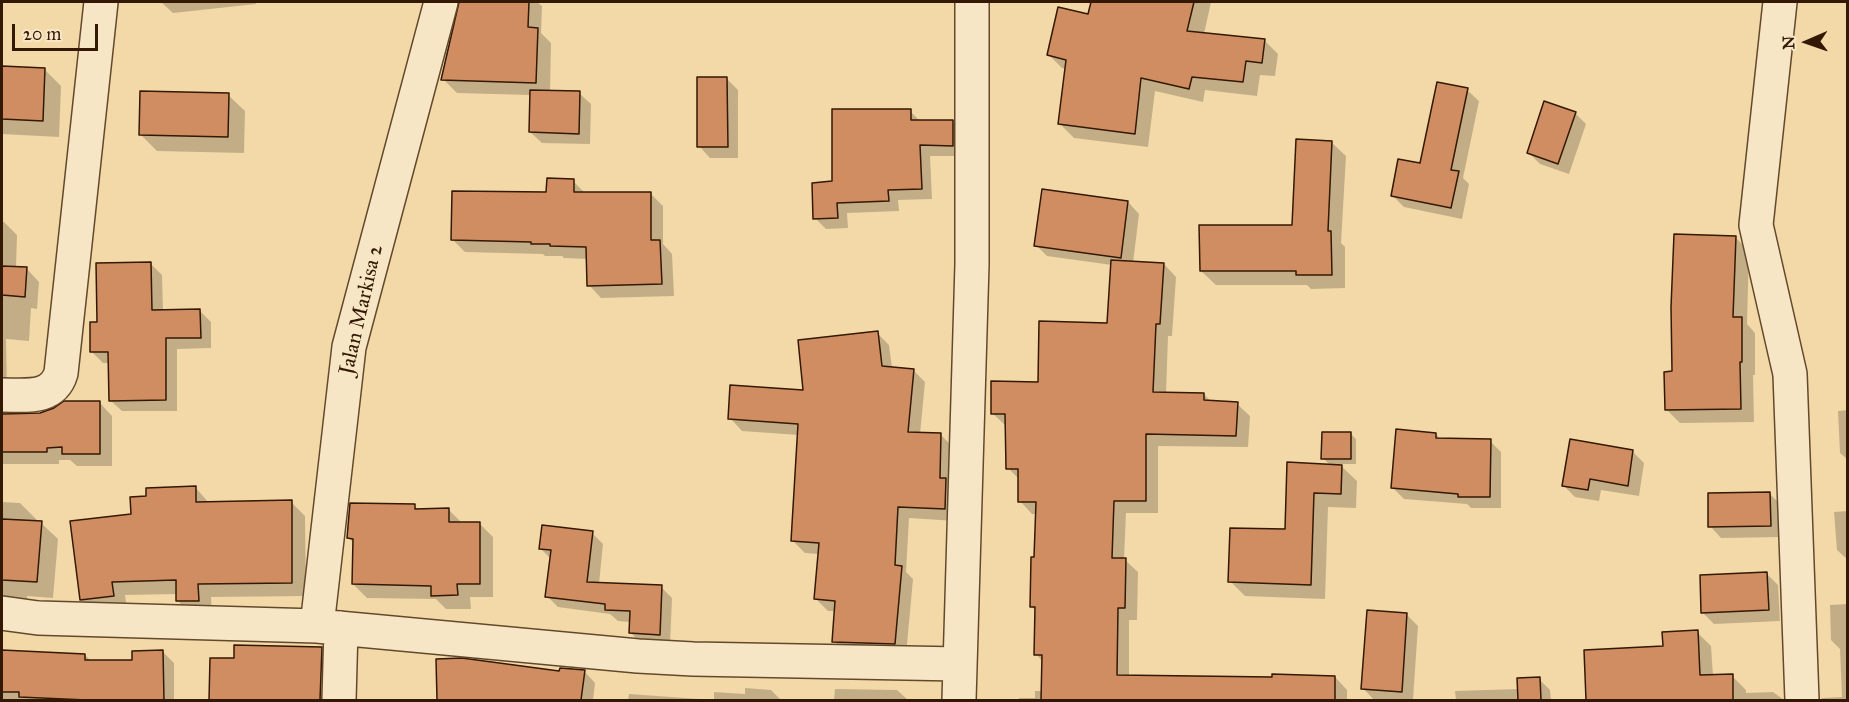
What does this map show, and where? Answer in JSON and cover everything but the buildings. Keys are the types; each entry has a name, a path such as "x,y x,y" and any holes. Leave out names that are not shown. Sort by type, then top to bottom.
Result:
{"street":[{"path":"2,395 44,394 59,381 101,2"},
{"name":"Jalan Markisa 2","path":"339,700 329,627 349,347 441,2"},
{"path":"1780,2 1756,225 1790,374 1802,700"},
{"path":"959,700 978,9"},
{"path":"2,613 38,618 329,627 638,656 959,664"}]}
